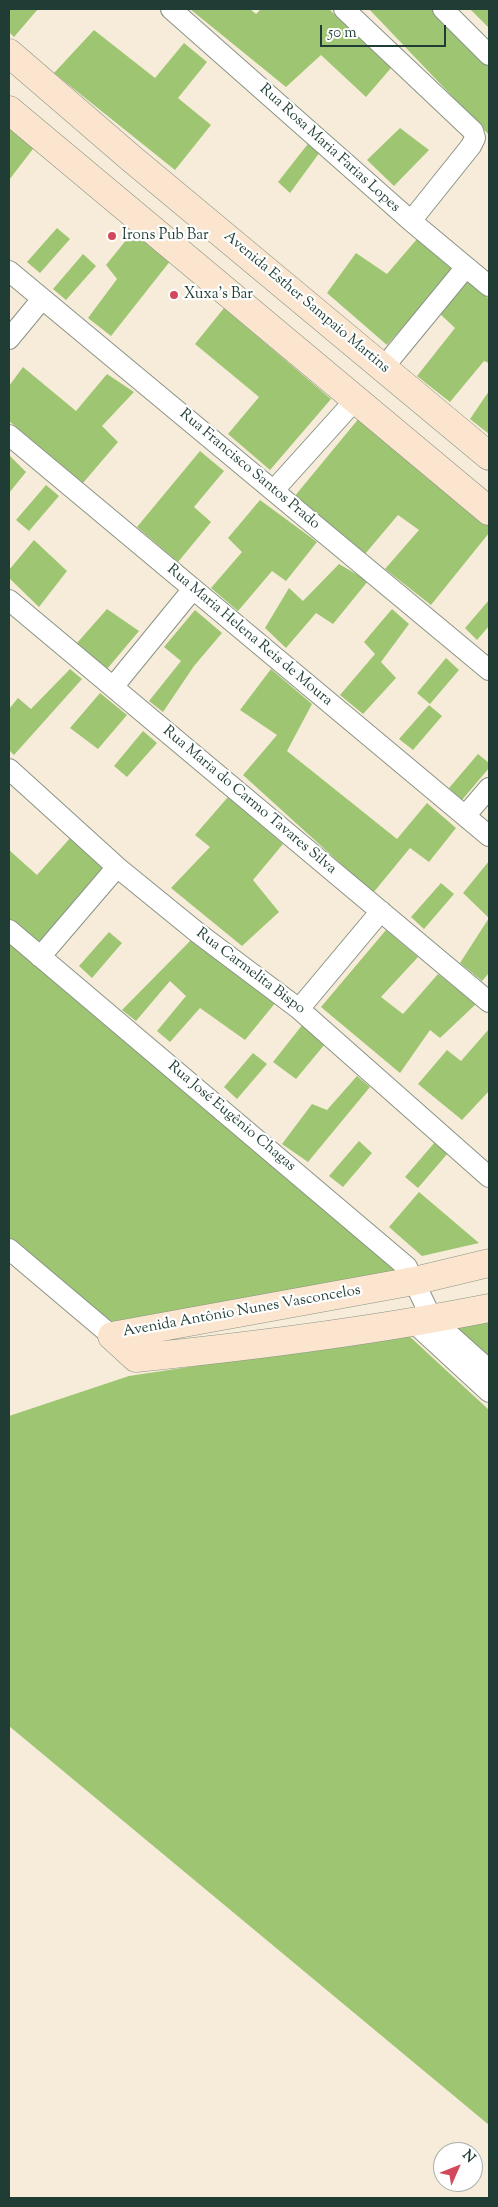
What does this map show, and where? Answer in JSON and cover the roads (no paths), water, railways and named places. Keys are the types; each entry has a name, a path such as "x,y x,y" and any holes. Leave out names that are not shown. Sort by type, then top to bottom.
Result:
{"street":[{"name":"Rua Rosa Maria Farias Lopes","path":"171,9 411,221 489,286"},
{"path":"344,9 473,131 474,138 471,146 411,221"},
{"path":"443,9 489,54"},
{"name":"Avenida Esther Sampaio Martins","path":"9,53 132,159 489,456"},
{"path":"9,110 489,511"},
{"path":"104,191 132,159"},
{"path":"384,368 466,267"},
{"name":"Rua Francisco Santos Prado","path":"9,271 489,670"},
{"path":"9,339 42,299"},
{"path":"274,490 356,399"},
{"name":"Rua Maria Helena Reis de Moura","path":"9,435 489,836"},
{"path":"113,687 193,589"},
{"name":"Rua Maria do Carmo Tavares Silva","path":"9,600 489,1002"},
{"name":"Rua Carmelita Bispo","path":"9,769 116,867 198,933 299,1009 489,1177"},
{"path":"465,816 489,788"},
{"path":"40,957 116,867"},
{"path":"299,1009 381,911"},
{"name":"Rua José Eugênio Chagas","path":"9,930 407,1267 414,1281 423,1320"},
{"path":"9,1249 112,1336"},
{"name":"Avenida Antônio Nunes Vasconcelos","path":"112,1336 414,1281 489,1263"},
{"name":"Avenida Antônio Nunes Vasconcelos","path":"112,1336 136,1358 221,1350 423,1320 489,1308"},
{"path":"423,1320 489,1370"},
{"path":"423,1320 489,1392"}],"place":[{"name":"Irons Pub Bar","path":"112,236"},
{"name":"Xuxa's Bar","path":"174,295"}]}
